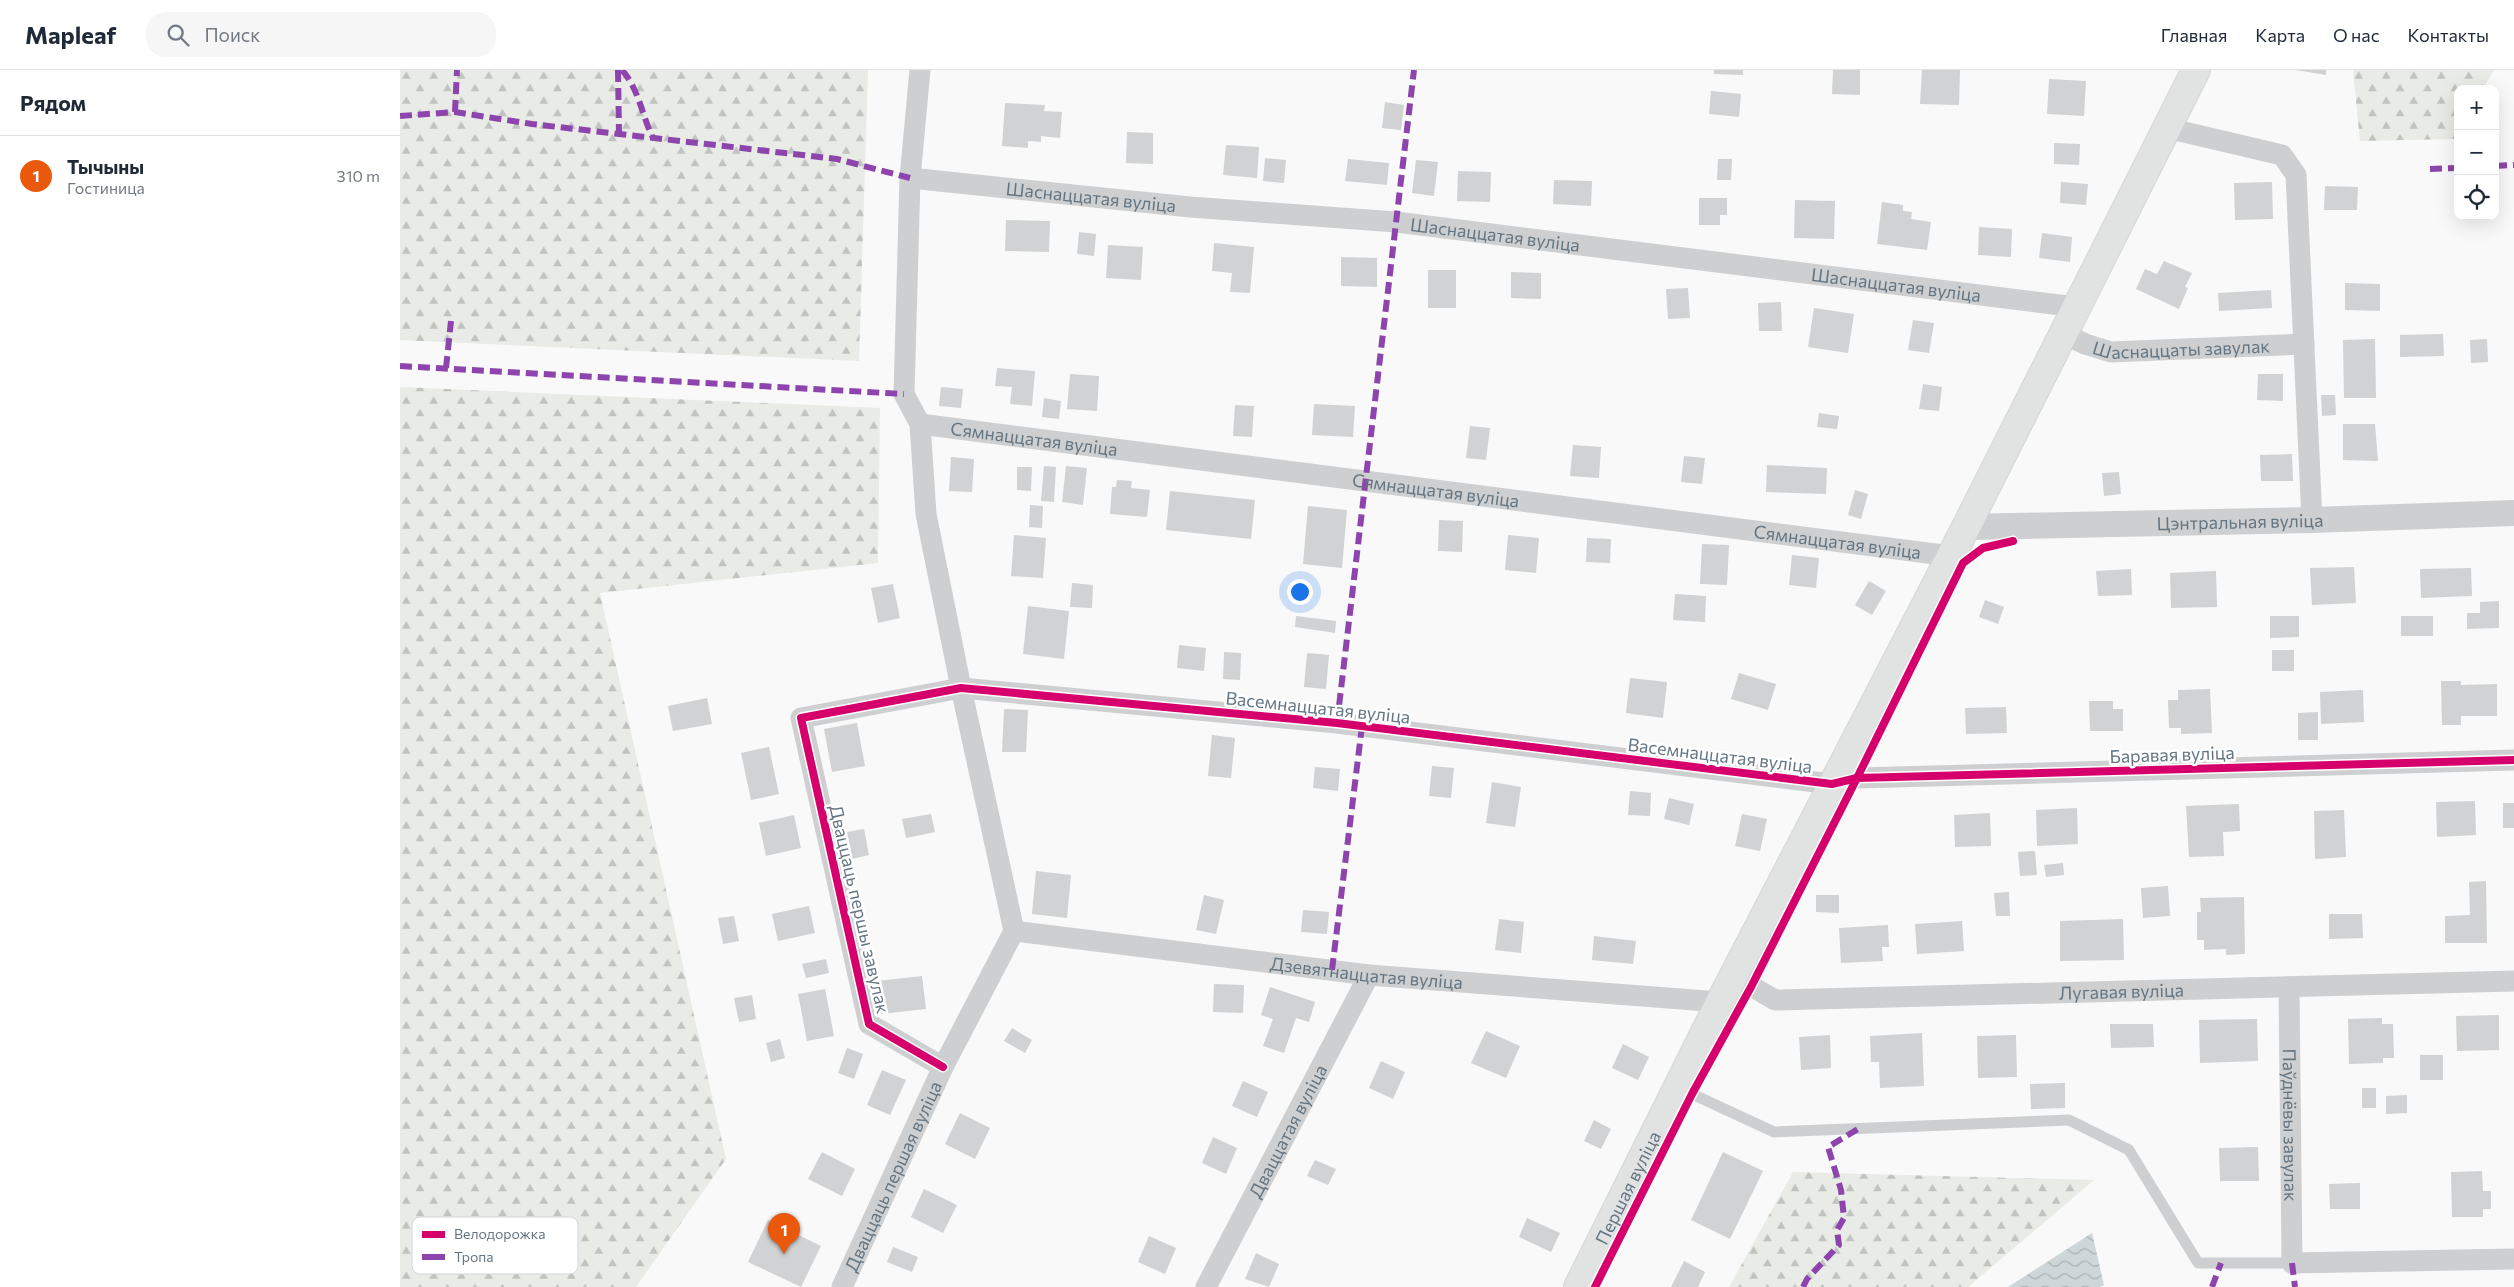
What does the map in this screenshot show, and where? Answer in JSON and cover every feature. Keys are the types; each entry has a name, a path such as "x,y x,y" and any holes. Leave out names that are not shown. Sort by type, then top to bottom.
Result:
{"main road":[{"name":"Першая вуліца","path":"1578,1287 1720,1002 1966,527 2196,70"}],"street":[{"path":"920,70 910,178 904,394 920,424 926,514 961,688 1014,930"},
{"path":"2167,128 2282,155 2296,174 2312,520"},
{"name":"Шаснаццатая вуліца","path":"910,178 1190,207 1396,222 2076,307"},
{"name":"Шаснаццаты завулак","path":"2063,333 2085,344 2111,352 2304,344"},
{"name":"Сямнаццатая вуліца","path":"920,424 1951,556"},
{"name":"Цэнтральная вуліца","path":"1966,527 2312,520 2514,513"},
{"name":"Васемнаццатая вуліца","path":"801,718 961,688 1337,723 1832,784"},
{"name":"Дваццаць першы завулак","path":"801,718 869,1024 943,1068"},
{"name":"Баравая вуліца","path":"1832,784 1857,778 2514,760"},
{"name":"Дзевятнаццатая вуліца","path":"1014,930 1369,975 1720,1002"},
{"name":"Дваццаць першая вуліца","path":"842,1287 943,1068 1014,930"},
{"name":"Дваццатая вуліца","path":"1206,1287 1369,975"},
{"name":"Лугавая вуліца","path":"1734,976 1775,1000 2514,981"},
{"name":"Паўднёвы завулак","path":"2289,987 2292,1263"},
{"path":"2292,1263 2514,1259"}],"lane":[{"path":"1677,1087 1774,1132 2069,1120 2129,1150 2198,1263 2292,1263"}],"green space":[{"path":"400,70 868,70 859,361 400,340"},
{"path":"2353,70 2494,70 2485,85 2454,85 2454,139 2360,141"},
{"path":"400,387 880,408 878,563 600,593 726,1159 636,1287 400,1287"},
{"path":"1793,1172 2094,1180 1968,1287 1729,1287"}],"water":[{"path":"2092,1233 2104,1285 2100,1287 2008,1287"}],"building":[{"path":"1714,70 1743,70 1743,75 1714,74"},
{"path":"1833,70 1860,70 1860,95 1832,94"},
{"path":"1922,70 1960,70 1959,105 1920,104"},
{"path":"2296,70 2326,70 2326,75"},
{"path":"2049,79 2086,81 2084,116 2047,114"},
{"path":"1711,91 1741,94 1739,117 1709,114"},
{"path":"1385,102 1404,105 1401,130 1382,128"},
{"path":"1005,103 1045,105 1044,111 1062,112 1060,138 1041,136 1041,142 1028,141 1028,148 1002,146"},
{"path":"1127,132 1153,133 1153,164 1126,163"},
{"path":"2054,143 2080,144 2079,165 2054,164"},
{"path":"1226,145 1259,147 1257,178 1223,175"},
{"path":"1265,158 1286,160 1284,183 1263,181"},
{"path":"1348,159 1389,163 1387,185 1345,181"},
{"path":"1718,159 1732,159 1731,180 1717,180"},
{"path":"1416,160 1438,162 1434,196 1412,193"},
{"path":"1458,171 1491,172 1490,202 1457,201"},
{"path":"1554,180 1592,181 1591,206 1553,204"},
{"path":"2061,182 2088,184 2086,205 2060,203"},
{"path":"2272,182 2273,219 2235,220 2234,183"},
{"path":"2325,186 2358,187 2357,210 2324,210"},
{"path":"1699,198 1727,198 1727,215 1720,215 1720,225 1699,225"},
{"path":"1795,200 1835,201 1834,239 1794,238"},
{"path":"1882,202 1903,205 1903,211 1912,212 1911,219 1931,222 1927,250 1877,244"},
{"path":"1006,220 1050,221 1049,252 1005,251"},
{"path":"1979,227 2012,229 2011,257 1978,255"},
{"path":"1079,232 1096,234 1094,256 1077,254"},
{"path":"2042,233 2072,237 2070,262 2039,258"},
{"path":"1214,243 1254,247 1250,293 1230,292 1232,273 1212,271"},
{"path":"1108,245 1143,247 1141,280 1106,278"},
{"path":"1341,257 1377,258 1377,287 1341,286"},
{"path":"2164,261 2192,273 2185,287 2188,288 2179,309 2136,289 2145,269 2157,274"},
{"path":"1428,270 1456,270 1456,308 1428,308"},
{"path":"1511,272 1541,273 1541,299 1511,298"},
{"path":"2345,283 2380,284 2380,311 2345,310"},
{"path":"1688,288 1690,318 1668,319 1666,289"},
{"path":"2271,290 2272,308 2219,311 2218,293"},
{"path":"1781,302 1782,331 1759,331 1758,303"},
{"path":"1814,308 1854,314 1848,353 1808,347"},
{"path":"1913,320 1934,323 1929,353 1908,350"},
{"path":"2443,334 2444,356 2400,357 2400,335"},
{"path":"2375,339 2376,398 2344,398 2343,340"},
{"path":"2487,339 2488,362 2471,363 2470,340"},
{"path":"997,368 1035,371 1032,406 1010,404 1012,387 995,386"},
{"path":"1070,374 1099,376 1097,411 1067,409"},
{"path":"2258,374 2283,374 2283,401 2257,400"},
{"path":"1923,384 1942,387 1939,411 1919,409"},
{"path":"941,387 963,389 961,408 939,406"},
{"path":"2321,395 2335,395 2336,415 2322,416"},
{"path":"1044,398 1061,401 1059,419 1042,417"},
{"path":"1314,404 1355,406 1353,437 1312,435"},
{"path":"1235,405 1254,406 1252,437 1233,436"},
{"path":"1819,413 1839,416 1837,429 1817,427"},
{"path":"2343,424 2375,424 2378,461 2343,460"},
{"path":"1470,426 1490,428 1486,460 1466,458"},
{"path":"1573,445 1601,447 1599,478 1570,476"},
{"path":"2292,454 2293,481 2261,481 2260,455"},
{"path":"1684,456 1705,458 1702,484 1681,482"},
{"path":"951,457 974,459 972,492 949,491"},
{"path":"1767,465 1827,468 1826,494 1766,492"},
{"path":"1044,466 1056,467 1054,502 1041,501"},
{"path":"1066,466 1087,468 1083,505 1062,502"},
{"path":"1017,467 1032,467 1031,491 1017,490"},
{"path":"2119,472 2121,494 2104,496 2102,473"},
{"path":"1117,480 1132,481 1131,488 1150,490 1147,517 1110,514 1112,487 1116,487"},
{"path":"1855,490 1868,494 1861,519 1848,515"},
{"path":"1170,491 1255,500 1251,539 1166,530"},
{"path":"1030,505 1043,506 1042,528 1029,527"},
{"path":"1308,506 1347,510 1342,568 1303,564"},
{"path":"1439,520 1463,521 1462,552 1438,551"},
{"path":"1014,535 1046,538 1043,578 1011,576"},
{"path":"1508,535 1539,538 1536,573 1505,570"},
{"path":"1587,538 1611,539 1610,563 1586,562"},
{"path":"1702,544 1729,545 1727,585 1700,584"},
{"path":"1792,555 1819,558 1816,588 1789,585"},
{"path":"2354,567 2356,603 2312,605 2310,568"},
{"path":"2471,568 2472,596 2421,598 2420,569"},
{"path":"2131,569 2132,595 2098,596 2096,571"},
{"path":"2216,571 2217,607 2171,608 2170,573"},
{"path":"1869,581 1886,591 1872,615 1855,605"},
{"path":"1072,583 1093,585 1092,608 1070,607"},
{"path":"893,584 900,618 878,623 871,588"},
{"path":"1675,594 1706,596 1705,622 1673,620"},
{"path":"1985,600 2004,607 1998,624 1979,617"},
{"path":"2499,601 2499,628 2467,629 2467,613 2480,613 2480,602"},
{"path":"1028,606 1069,611 1064,659 1023,654"},
{"path":"1296,616 1336,621 1335,633 1295,627"},
{"path":"2270,616 2299,616 2299,637 2270,638"},
{"path":"2401,616 2433,616 2433,636 2401,636"},
{"path":"1179,645 1206,648 1204,671 1177,668"},
{"path":"2272,650 2294,650 2294,671 2272,671"},
{"path":"1224,652 1241,653 1240,680 1223,679"},
{"path":"1307,653 1329,655 1326,689 1304,687"},
{"path":"1739,673 1776,684 1768,710 1731,699"},
{"path":"1630,678 1667,682 1663,718 1626,713"},
{"path":"2441,681 2461,681 2461,685 2497,684 2497,716 2461,716 2461,725 2442,725"},
{"path":"2210,689 2212,733 2181,734 2181,728 2169,728 2168,700 2178,700 2178,690"},
{"path":"2363,690 2364,722 2321,724 2320,692"},
{"path":"707,698 712,724 673,731 668,706"},
{"path":"2089,701 2113,701 2113,709 2123,709 2123,731 2090,731"},
{"path":"2006,707 2007,733 1966,734 1965,708"},
{"path":"1004,709 1028,710 1026,752 1002,752"},
{"path":"2318,712 2318,740 2298,740 2298,713"},
{"path":"857,723 865,766 832,772 824,729"},
{"path":"1212,735 1235,738 1231,778 1208,776"},
{"path":"769,747 779,794 751,800 741,753"},
{"path":"1432,766 1454,768 1451,798 1429,796"},
{"path":"1315,767 1340,769 1338,791 1313,788"},
{"path":"1492,782 1521,787 1515,827 1486,823"},
{"path":"1630,791 1651,793 1650,816 1628,815"},
{"path":"1669,798 1694,804 1689,825 1664,819"},
{"path":"2475,801 2476,835 2437,837 2436,802"},
{"path":"2503,803 2514,803 2514,828 2503,828"},
{"path":"2239,804 2240,831 2223,832 2224,856 2189,857 2186,806"},
{"path":"2077,808 2078,844 2037,846 2036,810"},
{"path":"2344,810 2346,857 2315,859 2314,811"},
{"path":"1990,813 1991,846 1955,847 1954,815"},
{"path":"931,814 935,832 906,838 902,819"},
{"path":"1742,814 1767,819 1760,851 1735,846"},
{"path":"794,815 801,848 766,856 759,823"},
{"path":"864,829 869,855 852,859 847,832"},
{"path":"2035,851 2037,875 2020,876 2018,852"},
{"path":"2063,863 2064,875 2046,877 2044,865"},
{"path":"1036,871 1071,875 1067,918 1032,914"},
{"path":"2486,881 2487,943 2445,943 2445,916 2470,915 2469,882"},
{"path":"2168,886 2170,916 2143,918 2141,888"},
{"path":"2009,892 2010,916 1996,916 1994,893"},
{"path":"1204,895 1224,900 1216,934 1196,930"},
{"path":"1816,895 1839,895 1839,913 1816,912"},
{"path":"2244,897 2245,954 2226,955 2226,949 2204,950 2204,940 2197,940 2197,912 2201,912 2200,898"},
{"path":"809,906 815,933 778,941 772,914"},
{"path":"1303,910 1329,912 1327,934 1301,932"},
{"path":"2329,914 2362,914 2363,938 2329,939"},
{"path":"734,916 739,941 723,944 718,918"},
{"path":"1499,919 1524,922 1521,953 1495,950"},
{"path":"2123,919 2124,960 2060,961 2060,921"},
{"path":"1962,921 1964,951 1917,954 1915,924"},
{"path":"1888,925 1889,947 1882,947 1883,961 1841,963 1839,928"},
{"path":"1594,936 1636,941 1633,964 1592,960"},
{"path":"826,959 829,973 806,978 802,964"},
{"path":"922,976 926,1009 881,1014 877,981"},
{"path":"1214,984 1244,985 1243,1013 1213,1012"},
{"path":"1270,987 1315,1002 1309,1022 1296,1018 1284,1053 1263,1046 1273,1019 1261,1015"},
{"path":"825,989 834,1036 807,1041 798,994"},
{"path":"752,995 756,1019 739,1022 734,998"},
{"path":"2499,1015 2499,1050 2457,1051 2456,1016"},
{"path":"2382,1018 2382,1024 2393,1024 2394,1058 2383,1058 2383,1063 2349,1064 2348,1019"},
{"path":"2257,1019 2258,1061 2200,1063 2199,1020"},
{"path":"2110,1024 2153,1024 2154,1047 2111,1048"},
{"path":"1012,1028 1032,1040 1025,1053 1004,1041"},
{"path":"1486,1031 1520,1046 1506,1078 1471,1063"},
{"path":"1922,1033 1924,1086 1880,1088 1879,1062 1871,1062 1870,1036"},
{"path":"1830,1035 1831,1068 1801,1070 1799,1037"},
{"path":"2016,1035 2017,1077 1978,1078 1977,1036"},
{"path":"780,1039 785,1058 771,1062 766,1043"},
{"path":"1623,1044 1649,1057 1638,1080 1612,1068"},
{"path":"847,1048 863,1054 854,1079 838,1073"},
{"path":"2420,1055 2443,1055 2443,1080 2420,1080"},
{"path":"1381,1061 1405,1072 1393,1099 1369,1088"},
{"path":"882,1070 906,1080 890,1115 867,1105"},
{"path":"1243,1081 1268,1092 1257,1117 1232,1106"},
{"path":"2065,1083 2065,1108 2031,1109 2030,1084"},
{"path":"2362,1088 2376,1088 2376,1108 2362,1108"},
{"path":"2407,1095 2407,1113 2386,1114 2386,1096"},
{"path":"960,1113 990,1128 975,1159 945,1144"},
{"path":"1594,1120 1611,1129 1601,1149 1584,1141"},
{"path":"1213,1137 1237,1148 1226,1174 1202,1163"},
{"path":"2258,1147 2259,1181 2220,1181 2219,1148"},
{"path":"822,1152 855,1169 842,1196 808,1179"},
{"path":"1723,1152 1763,1171 1730,1239 1691,1220"},
{"path":"1315,1160 1336,1169 1328,1185 1307,1176"},
{"path":"2482,1171 2483,1191 2491,1191 2491,1209 2483,1209 2483,1217 2452,1217 2451,1172"},
{"path":"2360,1183 2360,1209 2330,1209 2329,1184"},
{"path":"924,1189 957,1205 943,1233 911,1217"},
{"path":"1527,1218 1560,1233 1551,1252 1519,1237"},
{"path":"768,1220 821,1246 801,1287 748,1262"},
{"path":"1149,1236 1176,1248 1165,1274 1138,1262"},
{"path":"893,1247 918,1257 912,1272 887,1262"},
{"path":"1256,1253 1279,1264 1269,1287 1245,1279"},
{"path":"1684,1261 1705,1272 1698,1287 1671,1287"}],"marked path":[{"path":"455,112 457,70"},
{"path":"618,70 619,134"},
{"path":"622,70 628,77 636,94 653,138"},
{"path":"1337,723 1414,70"},
{"path":"400,116 455,112 532,124 837,159 910,178"},
{"path":"2499,166 2514,165"},
{"path":"2430,169 2454,168"},
{"path":"446,368 451,321"},
{"path":"400,366 904,394"},
{"path":"1332,970 1362,726"},
{"path":"1803,1287 1807,1279 1839,1245 1837,1230 1844,1218 1841,1190 1828,1147 1858,1129"},
{"path":"2212,1287 2221,1263"},
{"path":"2292,1263 2295,1287"}],"cycle path":[{"path":"1595,1287 1692,1094 1751,987 1963,563 1983,548 2013,541"},
{"path":"943,1067 869,1024 801,718 961,688 1337,723 1832,784 1857,778 2514,760"}],"place":[{"name":"Тычыны","path":"784,1254"}]}
